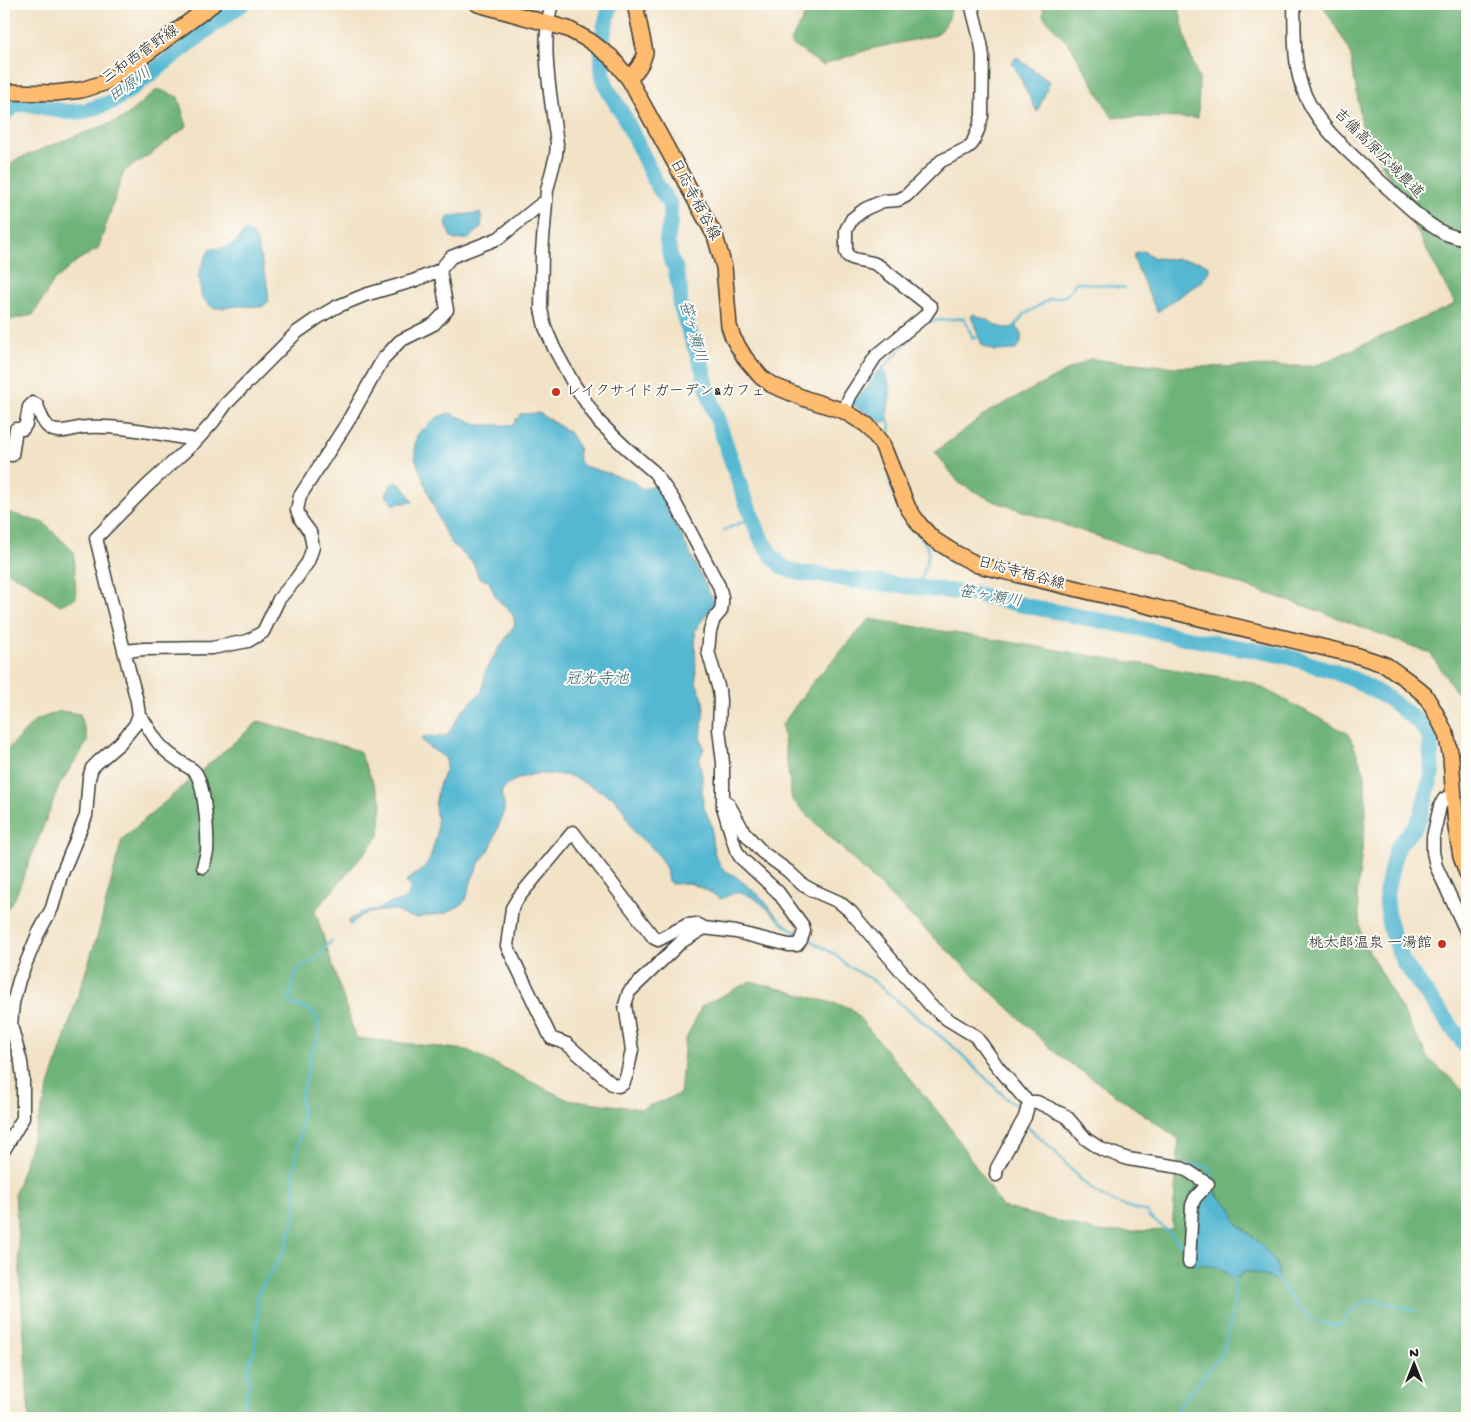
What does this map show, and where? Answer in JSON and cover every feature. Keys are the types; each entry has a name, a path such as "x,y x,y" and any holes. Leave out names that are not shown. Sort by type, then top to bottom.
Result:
{"main road":[{"name":"三和西菅野線","path":"4,92 54,93 82,90 104,83 213,4"},
{"name":"日応寺栢谷線","path":"478,4 568,29 590,40 611,57 629,78 715,236 724,267 729,326 733,338 745,358 761,377 772,385 844,411 867,425 882,444 908,508 933,539 978,565 1359,656 1386,665 1407,680 1424,695 1436,712 1446,734 1451,757 1456,828 1461,856 1467,873"},
{"path":"629,78 639,68 645,52 635,4"}],"street":[{"path":"552,4 547,23 547,64 557,144 547,190 542,252 541,309 545,327 573,383 599,422 625,448 654,472 673,499 718,586 722,597 720,611 714,619 710,631 708,652 720,701 723,807 736,850 741,858 778,892 798,918 804,930 801,940 797,944 789,945 736,932 704,928 697,924 687,925 658,940 654,938 573,832 518,898 512,908 507,946 551,1038 567,1044 612,1084 618,1086 623,1084 627,1074 632,1050 625,1005 629,992 681,942 704,928"},
{"path":"844,411 850,396 876,356 925,316 931,307 880,266 848,256 846,252 846,230 852,219 865,209 883,201 898,200 906,196 942,161 966,149 976,137 982,116 982,57 981,43 971,4"},
{"name":"吉備高原広域農道","path":"1294,4 1296,56 1300,84 1310,104 1325,126 1348,151 1418,216 1444,233 1467,240"},
{"path":"4,1150 23,1118 21,1062 11,1025 12,1003 19,980 38,934 52,908 61,876 86,816 89,778 92,768 120,743 139,715 125,651 96,538 147,486 195,442 226,404 303,327 336,307 364,295 413,281 440,270 451,257 499,238 541,204 546,203"},
{"path":"125,651 212,648 248,641 263,632 279,599 308,562 312,547 310,532 301,520 297,510 300,496 347,423 383,360 400,341 434,324 447,310 440,270"},
{"path":"4,454 12,455 16,430 23,429 26,424 29,407 33,403 37,405 44,423 52,430 64,431 79,427 116,427 191,439 195,442"},
{"path":"139,715 161,746 171,756 194,772 198,780 203,800 207,833 207,854 203,867"},
{"path":"1454,794 1444,799 1440,806 1433,837 1433,852 1436,866 1467,933"},
{"path":"722,798 728,803 744,832 762,852 788,871 803,885 839,902 851,912 930,1005 947,1020 975,1036 1022,1097 1033,1105 1066,1116 1086,1139 1101,1149 1128,1159 1179,1167 1208,1184 1195,1198 1192,1205 1189,1262"},
{"path":"996,1174 997,1168 1033,1105"}],"green space":[{"path":"811,4 951,4 949,19 937,35 870,49 822,65 790,43"},
{"path":"1044,4 1178,4 1188,49 1199,80 1198,118 1112,117 1072,48 1043,16"},
{"path":"1325,4 1467,4 1467,717 1463,702 1430,653 1322,612 993,501 959,483 935,452 988,412 1090,359 1176,367 1315,366 1455,304 1362,126 1350,51 1324,7"},
{"path":"158,89 178,97 187,126 152,153 124,171 98,249 78,260 54,281 33,315 4,321 4,176 15,160 122,119"},
{"path":"4,511 44,523 74,552 76,598 60,605 27,582 4,570"},
{"path":"870,619 1251,682 1349,734 1365,774 1366,816 1357,894 1361,937 1429,1059 1467,1093 1467,1418 29,1418 15,1193 99,930 122,839 259,721 359,751 382,802 379,836 315,911 356,1038 467,1050 566,1099 641,1109 680,1094 685,1041 702,1006 751,981 851,1008 947,1123 1002,1207 1099,1232 1172,1230 1179,1139 1057,1054 792,800 782,725 812,683","holes":["1217,1192 1218,1196 1232,1208 1233,1217 1236,1222 1257,1240 1276,1280 1248,1271 1239,1277 1230,1277 1219,1268 1204,1264"]},
{"path":"61,711 80,714 88,741 60,784 15,898 4,913 4,753 36,720"}],"water":[{"path":"1016,57 1050,82 1037,112 1012,62"},
{"path":"480,213 482,220 481,228 468,239 455,240 450,236 446,223 449,216"},
{"path":"245,231 252,234 256,239 267,283 269,301 262,307 213,308 206,302 200,292 198,277 203,262 210,249 231,246"},
{"path":"1143,251 1155,258 1202,262 1209,266 1209,271 1202,281 1157,312 1134,260 1134,255 1137,252"},
{"path":"973,314 1002,327 1016,326 1021,333 1021,343 1016,350 995,351 982,345 971,316"},
{"path":"884,366 890,390 889,422 877,421 851,403"},
{"name":"冠光寺池","path":"449,413 480,425 514,425 520,414 539,413 569,432 578,446 579,461 584,466 631,480 642,489 655,485 714,604 695,631 696,682 703,699 704,708 701,739 704,748 699,760 702,776 703,805 712,826 712,841 716,858 724,870 734,875 761,897 786,927 748,895 735,893 721,899 690,883 671,884 668,881 666,868 658,855 634,832 623,809 614,798 571,776 553,774 526,776 513,781 503,789 501,793 504,811 490,849 480,862 472,879 466,900 461,905 446,913 416,918 406,916 395,910 374,912 360,916 350,926 349,921 360,913 401,901 408,896 410,885 406,883 407,880 423,869 430,859 437,834 435,807 438,788 446,768 446,759 425,744 421,738 426,736 442,737 448,734 462,711 482,692 486,670 514,626 514,617 498,600 489,581 479,578 473,563 452,544 442,527 415,458 417,435 423,428 426,430 426,427 438,417"},
{"path":"395,482 403,486 413,502 393,504 386,495 392,483"},
{"path":"1212,1189 1232,1208 1235,1219 1240,1226 1259,1242 1269,1254 1279,1272 1276,1280 1248,1271 1234,1278 1219,1268 1204,1264 1195,1266 1193,1264 1197,1207 1200,1199"}],"waterway":[{"name":"田原川","path":"4,114 14,106 24,103 67,112 85,111 112,102 242,4"},
{"name":"笹ヶ瀬川","path":"611,4 602,44 603,76 608,90 625,118 657,185 670,204 670,223 667,240 680,291 680,305 743,494 761,539 772,556 784,568 799,573 979,595 1286,656 1357,681 1389,699 1420,723 1430,737 1432,773 1421,815 1416,825 1399,845 1394,857 1386,894 1389,924 1403,962 1467,1047"},
{"path":"1012,329 1025,314 1050,299 1067,295 1076,282 1125,288"},
{"path":"925,322 964,318 973,338 981,335"},
{"path":"882,370 915,331"},
{"path":"888,420 890,437"},
{"path":"889,479 901,511 927,547 928,558 918,587"},
{"path":"724,530 752,518"},
{"path":"778,918 799,934"},
{"path":"806,938 836,955 846,965 871,979 957,1050 1007,1099 1016,1105 1025,1106"},
{"path":"235,1418 246,1399 249,1383 249,1366 255,1347 258,1314 257,1295 285,1249 293,1226 296,1208 293,1175 302,1123 300,1096 307,1078 309,1058 319,1036 316,1015 309,1010 292,1004 289,1001 290,995 297,971 316,959 332,940"},
{"path":"1026,1126 1096,1193 1114,1202 1147,1212 1149,1217 1163,1227 1184,1247"},
{"path":"1188,1165 1210,1168 1214,1190"},
{"path":"1170,1418 1224,1350 1235,1298 1234,1277"},
{"path":"1276,1277 1298,1308 1306,1312 1311,1319 1317,1322 1339,1325 1352,1311 1364,1302 1377,1300 1417,1311"}],"place":[{"name":"レイクサイドガーデン&カフェ","path":"556,392"},
{"name":"桃太郎温泉 一湯館","path":"1442,944"}]}
